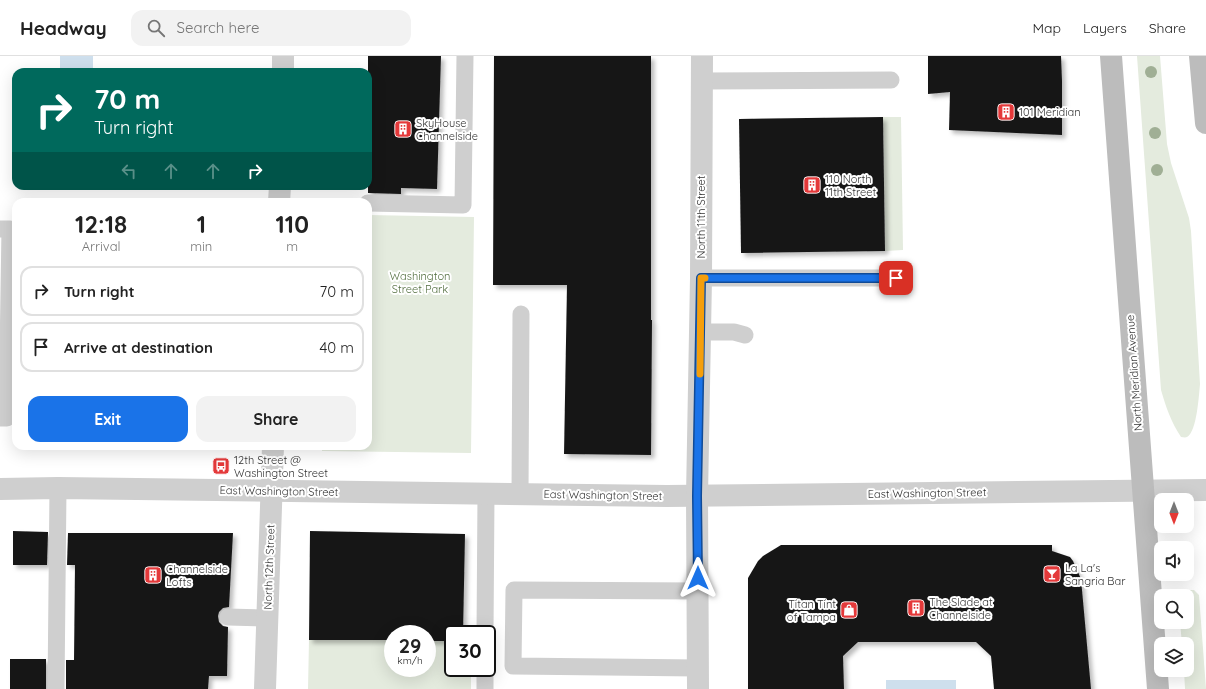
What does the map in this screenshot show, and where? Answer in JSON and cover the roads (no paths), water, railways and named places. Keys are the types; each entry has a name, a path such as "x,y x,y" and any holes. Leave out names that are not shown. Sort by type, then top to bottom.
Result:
{"main road":[{"name":"North Meridian Avenue","path":"1111,56 1158,689"},
{"path":"1200,56 1206,123"}],"street":[{"path":"283,56 283,68"},
{"name":"North 11th Street","path":"698,689 697,496 701,278 702,56"},
{"name":"North 12th Street","path":"266,689 272,450"},
{"name":"East Washington Street","path":"0,489 58,488 697,496 1206,490"}],"lane":[{"path":"372,203 463,205 465,56"},
{"path":"702,81 891,80"},
{"path":"0,229 10,229 7,418 0,418"},
{"path":"701,278 896,278"},
{"path":"520,494 521,314"},
{"path":"700,332 734,332 746,335"},
{"path":"56,689 58,488"},
{"path":"485,625 486,494"},
{"path":"698,591 514,590 513,666 698,668"},
{"path":"228,617 267,618"},
{"path":"485,677 485,689"}],"water":[{"path":"60,56 93,56 93,68 60,68"},
{"path":"886,680 956,680 956,689 886,689"}],"place":[{"name":"101 Meridian","path":"1006,112"},
{"name":"SkyHouse Channelside","path":"403,129"},
{"name":"110 North 11th Street","path":"812,185"},
{"name":"12th Street @ Washington Street","path":"221,466"},
{"name":"La La's Sangria Bar","path":"1052,574"},
{"name":"Channelside Lofts","path":"153,575"},
{"name":"The Slade at Channelside","path":"916,608"},
{"name":"Titan Tint of Tampa","path":"849,610"}],"park label":[{"name":"Washington Street Park","path":"420,282"}]}
